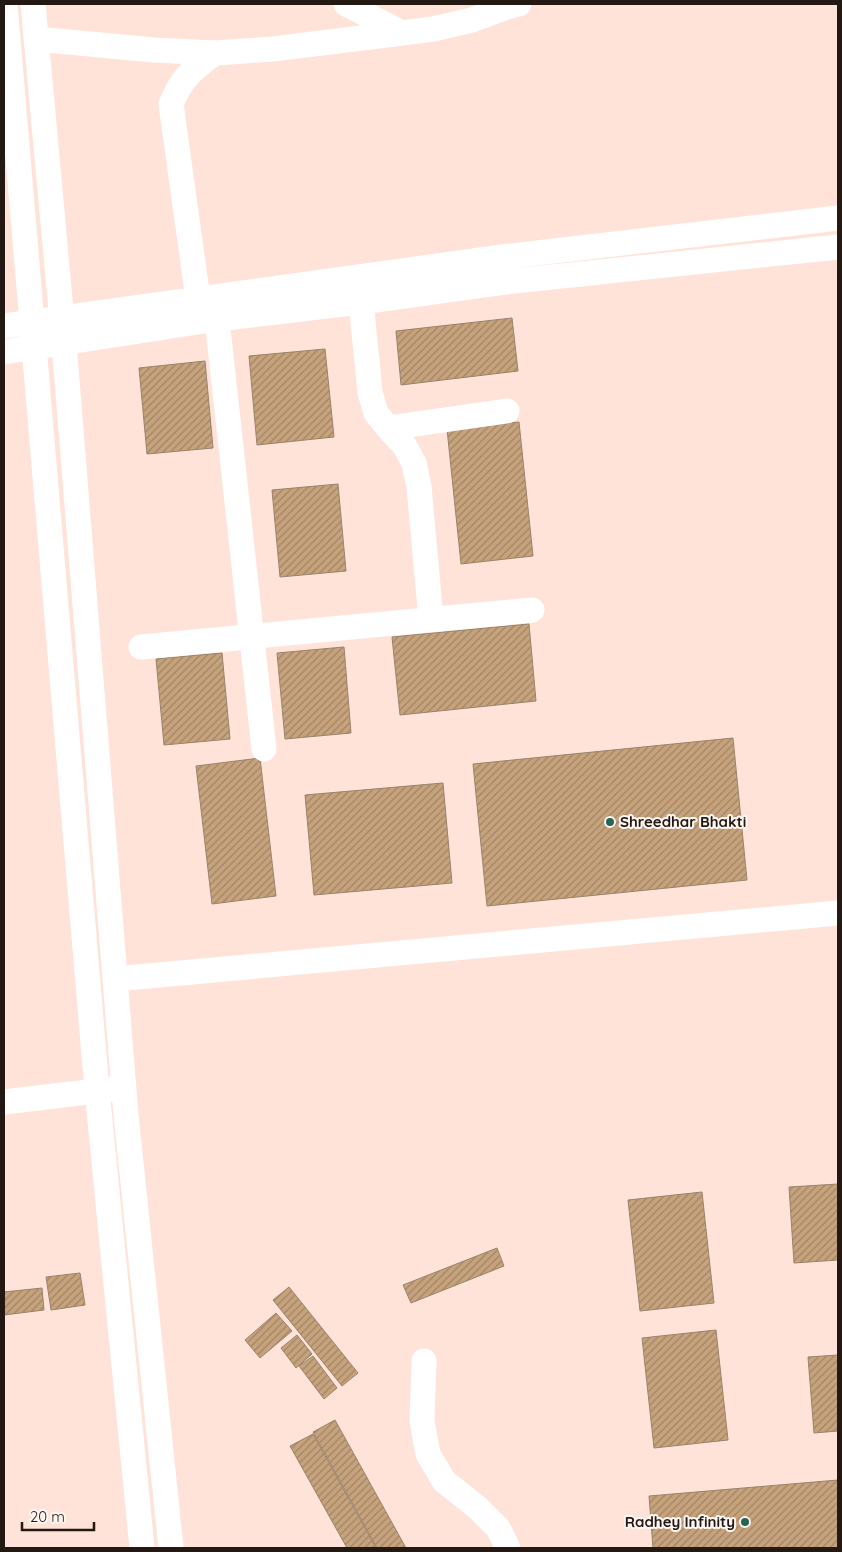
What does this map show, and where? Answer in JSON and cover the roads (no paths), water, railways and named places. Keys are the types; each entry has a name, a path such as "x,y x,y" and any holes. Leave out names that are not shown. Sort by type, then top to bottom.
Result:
{"street":[{"path":"5,4 96,1090 142,1548"},
{"path":"33,4 64,343 124,1088 171,1548"},
{"path":"346,4 402,32"},
{"path":"36,39 215,54 273,49 433,29 472,20 519,4"},
{"path":"198,299 171,104 178,87 190,71 215,54"},
{"path":"4,326 502,257 838,218"},
{"path":"4,352 216,319 505,282 838,247"},
{"path":"360,302 370,392 376,413 404,445 414,463 419,487 431,619"},
{"path":"216,319 264,749"},
{"path":"388,428 507,411"},
{"path":"141,648 532,610"},
{"path":"115,979 838,913"},
{"path":"4,1102 124,1088"},
{"path":"424,1361 422,1421 428,1454 444,1481 478,1508 498,1528 508,1548"}],"place":[{"name":"Shreedhar Bhakti","path":"610,822"},
{"name":"Radhey Infinity","path":"745,1522"}]}
